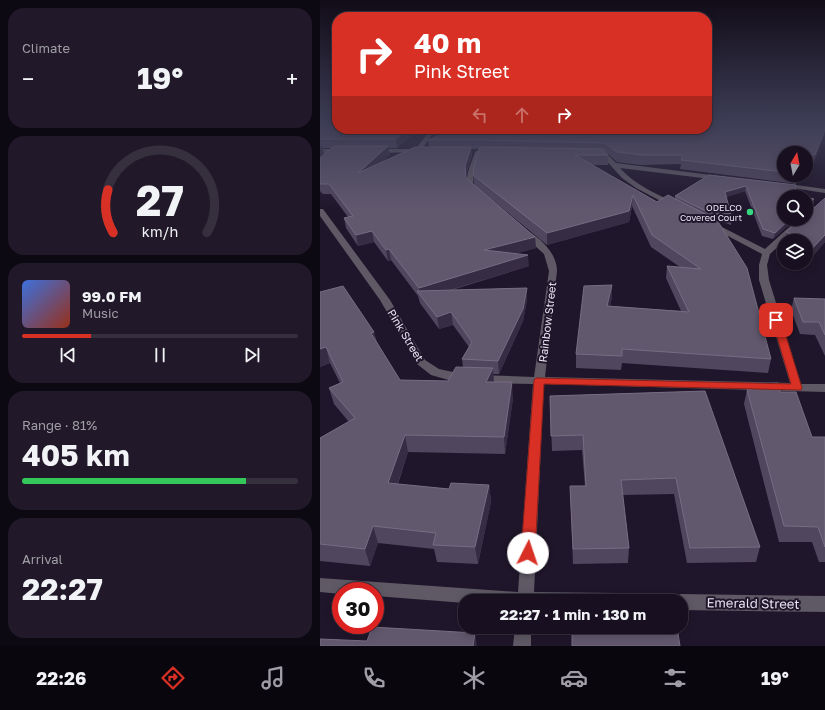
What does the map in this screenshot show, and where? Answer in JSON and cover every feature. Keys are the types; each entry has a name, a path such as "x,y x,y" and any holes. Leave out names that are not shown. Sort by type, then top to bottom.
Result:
{"street":[{"path":"320,151 350,151"},
{"path":"326,159 334,151"},
{"path":"372,151 425,151"},
{"path":"478,152 470,176 470,186 485,200"},
{"path":"589,154 605,155 624,177 638,187 681,210"},
{"path":"614,165 723,178"},
{"path":"778,185 825,191"},
{"name":"Pink Street","path":"320,211 366,271 421,362 434,372 452,377 482,380 539,380 825,388"},
{"path":"707,223 766,253"},
{"name":"Rainbow Street","path":"515,225 545,249 553,263 539,380 525,594"},
{"path":"796,226 766,253 762,265 764,280 797,388"},
{"path":"320,585 458,595"},
{"name":"Emerald Street","path":"688,602 825,604"},
{"path":"522,646 523,634"}],"building":[{"path":"330,149 385,149 358,173 410,149 470,149 465,166 466,178 535,237 484,250 528,255 419,288 389,249 386,250 372,231 356,235 344,218 353,216 329,184 320,184 320,158"},
{"path":"479,149 603,149 608,155 575,155 657,202 668,195 717,220 747,268 771,359 622,349 622,356 576,354 584,286 612,285 607,306 689,312 667,266 701,269 652,235 633,195 629,211 547,233 473,175"},
{"path":"613,149 777,149 777,171 681,160 683,155 642,155 617,152"},
{"path":"813,149 817,149 815,155 813,155"},
{"path":"709,175 796,185 795,190 777,190 777,226 782,226 775,233 763,229 746,186 725,192 732,219 707,211 708,212 675,196"},
{"path":"825,198 825,235 813,248 813,234 792,234 786,232 793,226 813,226 813,209"},
{"path":"343,286 374,332 371,333 400,380 448,381 456,367 493,368 486,382 512,382 504,437 405,435 388,483 449,489 451,483 489,485 475,547 433,545 436,533 373,526 365,549 320,544 320,438 355,418 329,388 343,382 326,347 320,349 320,292"},
{"path":"527,288 523,309 498,361 462,359 472,342 451,312 437,317 417,291"},
{"path":"794,298 825,299 825,335 819,322 803,322"},
{"path":"778,383 780,392 796,392 812,437 825,437 825,547 818,527 784,526 747,390 751,389 751,384"},
{"path":"705,391 760,547 690,548 676,478 621,480 629,548 573,549 570,486 586,486 583,435 551,436 550,396"},
{"path":"384,628 475,634 473,646 320,646 320,639 367,641 370,634 384,634"},
{"path":"572,634 678,634 680,646 572,646"}],"place":[{"name":"ODELCO Covered Court","path":"750,212"}],"route":[{"path":"528,553 539,380 797,388 776,320"}]}
